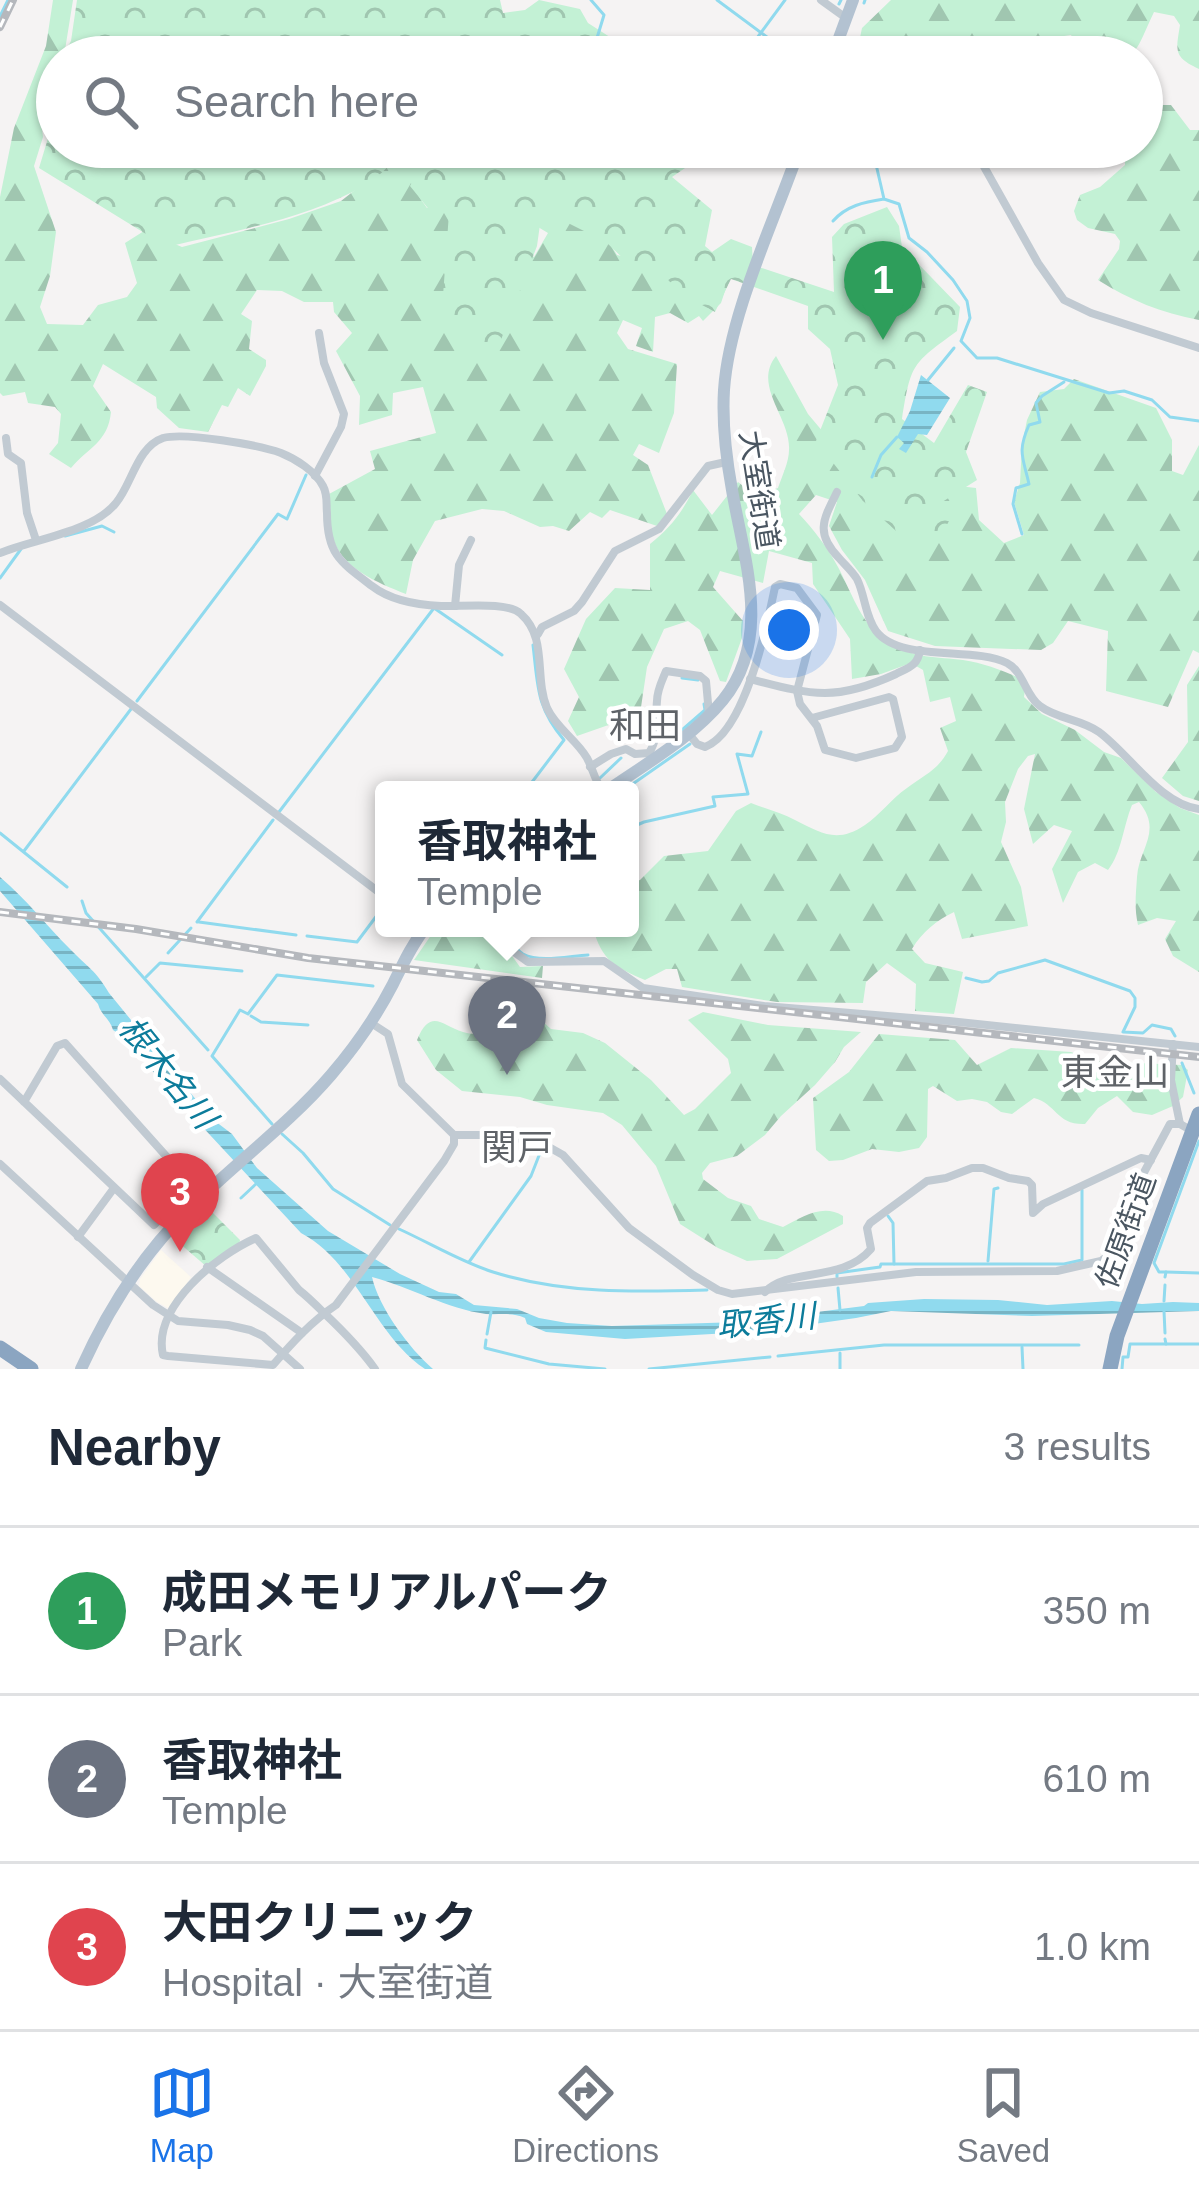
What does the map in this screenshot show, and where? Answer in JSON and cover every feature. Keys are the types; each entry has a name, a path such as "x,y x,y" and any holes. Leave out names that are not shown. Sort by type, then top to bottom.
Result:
{"highway":[{"name":"佐原街道","path":"1109,1369 1138,1276 1199,1114"},
{"path":"0,1348 31,1369"},
{"path":"0,1358 14,1369"}],"main road":[{"path":"840,36 853,0"},
{"name":"大室街道","path":"618,781 709,715 733,687 745,661 752,597 724,435 724,394 729,350 793,168"},
{"path":"81,1369 126,1283 167,1232 336,1069 371,1023 418,937"}],"street":[{"path":"821,0 846,18"},
{"path":"985,168 1064,301 1199,348"},
{"path":"316,476 344,414 324,363 319,333"},
{"path":"6,438 8,454 21,463 27,513 36,540"},
{"path":"0,553 90,523 120,499 145,452 162,439 200,438 276,451 316,476 326,495 328,542 333,552 378,591 438,606 516,610 538,634"},
{"path":"598,781 545,702 538,634 582,602 615,551 659,529 708,466 728,462"},
{"path":"836,492 823,524 826,542 856,577 875,630 897,645 1009,664 1037,704 1089,725 1177,802 1199,809"},
{"path":"455,606 459,565 471,540"},
{"path":"688,733 701,746 714,744 729,728 759,654 777,584 797,588 817,612 797,691 825,750 856,758 895,748 902,736 889,697 812,718"},
{"path":"0,605 375,889"},
{"path":"750,679 797,691 836,694 869,686 914,665 920,650"},
{"path":"590,766 626,749 649,753 656,742 656,704 666,671 706,681 709,715"},
{"path":"504,937 521,960 604,961 643,988 764,1006 1199,1047"},
{"path":"371,1023 388,1034 402,1084 454,1135 506,1135 563,1155 628,1228 693,1275 727,1293 916,1272 1057,1270 1101,1261 1170,1124 1190,1130"},
{"path":"0,1079 24,1102 114,1188 154,1225 192,1185 65,1043 57,1046 24,1102"},
{"path":"1173,1044 1176,1115 1190,1130"},
{"path":"375,1369 358,1347 324,1313 299,1290 256,1238 239,1245 194,1280 170,1317 161,1344 163,1354 268,1366 324,1313 336,1305 444,1161 454,1135"},
{"path":"765,1292 781,1280 825,1274 867,1256 872,1249 870,1223 934,1178 980,1167 1028,1181 1034,1213 1043,1204 1141,1158 1151,1160"},
{"path":"0,1164 126,1283 170,1317 250,1330 300,1369"},
{"path":"78,1237 114,1188"},
{"path":"207,1267 302,1333"}],"shaded area":[{"path":"161,1250 191,1277 170,1309 139,1286"}],"green space":[{"path":"53,0 73,0 67,36 48,36"},
{"path":"77,0 500,0 503,13 525,10 539,0 580,9 588,23 608,36 72,36"},
{"path":"891,0 1199,0 1199,69 1178,52 1180,25 1174,16 1154,12 1142,36 860,36 862,28"},
{"path":"36,72 34,166 56,232 40,307 47,324 83,325 98,305 127,297 137,283 125,243 144,231 182,247 289,219 341,201 378,168 431,168 422,201 427,208 451,200 534,257 548,233 498,203 509,184 606,237 617,255 645,256 729,279 721,303 703,321 699,316 688,323 670,313 655,317 653,352 636,346 642,328 623,320 617,333 628,349 677,364 674,413 659,453 639,444 633,455 648,465 667,514 657,526 610,510 602,518 590,512 569,531 482,509 435,521 413,560 406,594 383,585 351,565 336,546 329,494 375,469 370,451 436,433 423,387 393,393 392,415 359,425 360,396 336,351 352,333 334,312 333,302 304,302 282,291 257,290 241,314 252,321 249,349 266,360 266,366 250,396 238,388 228,407 222,405 208,432 179,428 157,408 156,397 103,364 93,386 111,412 106,430 71,468 49,454 58,443 61,414 55,407 28,403 25,392 0,393 0,197 14,128"},
{"path":"1163,105 1171,105 1190,130 1199,130 1199,320 1146,305 1098,280 1120,241 1115,234 1088,228 1074,211 1080,195 1100,187 1122,168 1163,168"},
{"path":"39,168 387,168 318,207 167,247"},
{"path":"419,168 685,168 672,177 712,210 705,246 712,252 731,239 752,247 753,265 834,292 832,237 844,224 887,207 899,226 902,247 960,307 957,331 916,366 902,419 934,443 968,385 987,392 966,452 977,480 939,504 949,521 935,547 906,540 863,501 816,441 838,385 830,349 808,329 808,306 731,279 715,312 680,293 651,261 631,266 606,242 542,210 537,246 492,363 477,361 443,296 449,213 431,212 410,186"},
{"path":"776,356 808,414 845,458 976,488 979,520 1004,543 1024,535 1014,502 1027,420 1040,392 1064,389 1074,379 1156,408 1172,440 1172,471 1183,475 1199,445 1199,653 1193,650 1168,707 1106,691 1108,631 1068,621 1053,643 1041,650 935,646 888,631 865,580 829,526 837,502 816,495 799,514 830,553 859,610 880,637 908,652 979,663 1026,681 1024,697 1042,714 1121,758 1156,792 1199,815 1199,972 1173,956 1165,939 1176,921 1157,918 1138,925 1137,877 1149,831 1139,802 1132,805 1108,870 1095,863 1078,872 1063,903 1052,869 1072,831 1054,825 1033,844 1024,809 1035,754 1018,769 1005,802 1001,842 1021,887 1028,926 962,939 954,912 930,927 912,949 925,963 963,972 954,1014 915,1011 916,984 887,963 866,982 863,1003 777,1002 682,987 677,969 645,980 605,956 596,937 639,937 639,880 664,856 708,851 736,811 751,803 821,832 846,834 870,821 935,768 948,751 940,728 956,721 950,697 930,702 923,670 911,663 852,679 850,639 813,584 812,563 769,551 763,583 720,571 713,587 743,621 742,638 726,682 720,681 700,630 688,621 664,629 647,667 640,714 577,736 568,721 579,697 564,669 586,619 615,588 650,590 650,544 675,520 693,490 712,515 738,482 756,496 778,488 789,450 770,390 770,367"},
{"path":"1199,666 1199,801 1183,796 1162,778 1188,742 1187,685"},
{"path":"430,937 498,937 520,967 543,966 542,978 414,960"},
{"path":"703,1012 768,1025 861,1032 765,1135 737,1156 710,1163 702,1173 703,1179 728,1198 751,1206 759,1219 783,1227 820,1211 843,1216 843,1224 777,1259 747,1261 680,1224 656,1166 622,1125 603,1113 462,1091 436,1070 417,1040 432,1021 478,1034 529,1017 551,1029 583,1033 605,1043 651,1080 684,1115 731,1073 728,1059 688,1020"},
{"path":"879,1034 955,1040 977,1065 1011,1048 1071,1052 1095,1061 1182,1065 1188,1070 1183,1097 1173,1106 1152,1115 1133,1112 1117,1096 1085,1124 1062,1118 1034,1098 1012,1114 987,1102 957,1101 933,1086 928,1089 927,1137 919,1148 872,1149 829,1161 816,1150 813,1098 849,1072"},
{"path":"205,1205 240,1240 207,1267 171,1236"}],"water":[{"path":"921,375 950,398 927,435 918,434 906,453 899,449 904,443 897,437"},
{"path":"0,877 95,974 257,1168 328,1231 400,1274 474,1305 517,1309 567,1323 612,1326 739,1322 924,1299 1047,1305 1199,1303 1199,1311 1032,1316 891,1311 764,1331 625,1339 546,1332 520,1316 471,1311 372,1277 396,1327 433,1369 425,1369 392,1338 337,1262 301,1233 113,1030 98,1004 0,891"}],"waterway":[{"path":"0,16 8,0"},
{"path":"591,0 604,15 598,36"},
{"path":"717,0 766,36"},
{"path":"758,36 785,0"},
{"path":"839,4 841,0"},
{"path":"877,168 884,199 899,204 909,238 953,280 967,301 970,318 961,341 977,358 997,358 1109,393 1124,391 1152,400 1170,417 1199,421"},
{"path":"833,221 856,206 884,199"},
{"path":"928,380 954,348"},
{"path":"1022,534 1013,504 1016,488 1029,484 1023,442 1029,425 1040,422 1036,403 1064,382"},
{"path":"872,477 881,455 897,437"},
{"path":"137,701 278,514 287,519 306,475"},
{"path":"65,536 102,526 114,532"},
{"path":"0,578 21,549"},
{"path":"279,812 434,608 502,655"},
{"path":"533,645 543,706 564,740 533,781"},
{"path":"682,678 698,680"},
{"path":"682,730 705,710 704,704"},
{"path":"24,851 131,709"},
{"path":"639,824 715,806 713,797 748,794 737,754 752,756 761,732"},
{"path":"637,781 690,744"},
{"path":"600,778 621,758"},
{"path":"197,922 273,820"},
{"path":"0,833 67,887"},
{"path":"82,901 86,913 208,1050"},
{"path":"307,936 357,942 375,918"},
{"path":"199,922 296,935"},
{"path":"168,953 191,928"},
{"path":"508,937 530,957 588,955"},
{"path":"966,978 989,981 998,973 1045,960 1130,991 1135,1007 1123,1032 1143,1033 1152,1025 1171,1029 1175,1036"},
{"path":"146,977 160,963 242,971"},
{"path":"272,1124 212,1056 240,1010 248,1014 277,975 373,986"},
{"path":"251,1016 261,1022 308,1025"},
{"path":"1182,1063 1194,1093"},
{"path":"282,1134 333,1189 390,1225"},
{"path":"1165,1277 1166,1272 1159,1272 1154,1263 1199,1141"},
{"path":"469,1262 531,1176 540,1153"},
{"path":"241,1198 257,1183"},
{"path":"988,1261 994,1189 998,1188"},
{"path":"837,1277 837,1273 881,1264 1064,1264 1082,1260 1082,1190"},
{"path":"888,1216 893,1223 894,1264"},
{"path":"399,1229 469,1263 519,1279 599,1290 707,1290"},
{"path":"1166,1272 1199,1273"},
{"path":"1164,1301 1165,1285"},
{"path":"838,1288 840,1310"},
{"path":"1164,1311 1165,1333"},
{"path":"487,1334 491,1312"},
{"path":"1122,1369 1130,1344 1166,1344 1165,1339"},
{"path":"486,1340 485,1348 549,1364 605,1369"},
{"path":"1166,1344 1199,1344"},
{"path":"778,1356 884,1345 1079,1345"},
{"path":"1022,1347 1023,1369"},
{"path":"840,1353 840,1369"},
{"path":"649,1369 770,1357"}],"railway":[{"path":"0,27 13,0"},
{"path":"0,912 308,958 1199,1057"}],"place":[{"name":"成田メモリアルパーク","path":"883,340"},
{"name":"香取神社","path":"507,1075"},
{"name":"大田クリニック","path":"180,1252"}],"district":[{"name":"和田","path":"645,725"},
{"name":"東金山","path":"1115,1072"},
{"name":"関戸","path":"517,1147"}],"water label":[{"name":"根木名川","path":"168,1072"},
{"name":"取香川","path":"766,1320"}]}
